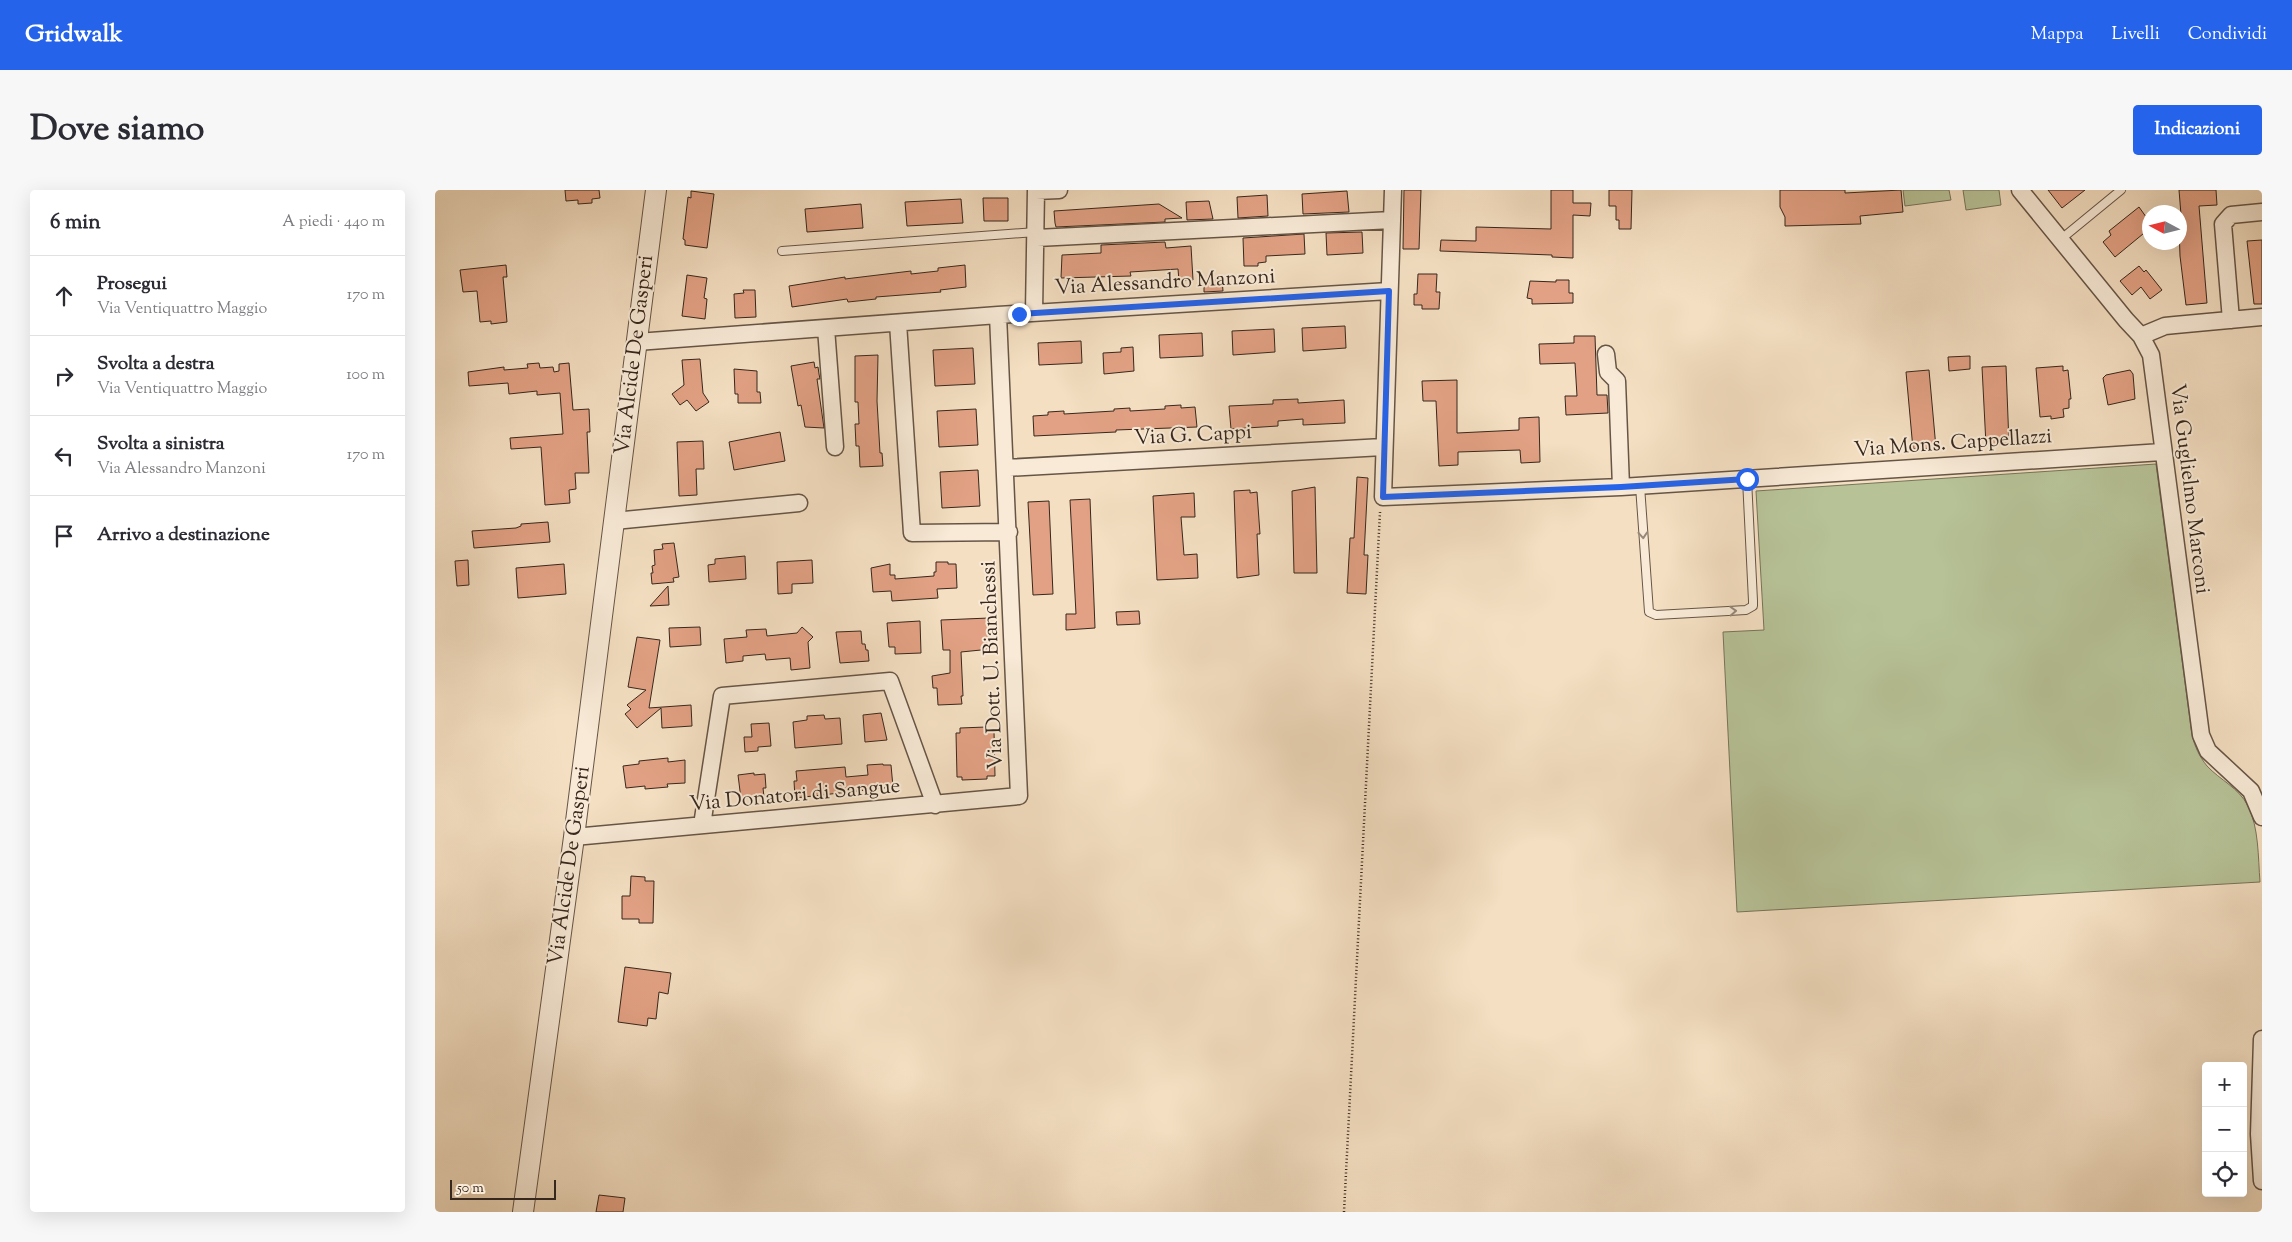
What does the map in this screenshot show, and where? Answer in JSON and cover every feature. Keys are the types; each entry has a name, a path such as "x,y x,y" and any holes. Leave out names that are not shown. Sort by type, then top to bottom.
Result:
{"street":[{"name":"Via Alcide De Gasperi","path":"523,1212 574,837 655,190"},
{"path":"1035,312 1036,190 1059,190"},
{"path":"1383,497 1383,447 1393,190"},
{"name":"Via Guglielmo Marconi","path":"2020,190 2141,336 2151,355 2162,452 2201,735 2208,751 2251,791 2262,817"},
{"path":"2231,320 2223,224 2231,215 2262,212"},
{"path":"1037,235 1392,220"},
{"name":"Via Alessandro Manzoni","path":"637,342 1035,312 1389,291"},
{"path":"898,322 912,533 1009,532 998,315"},
{"path":"2141,336 2165,326 2262,317"},
{"path":"826,328 835,447"},
{"path":"1606,354 1608,372 1617,381 1621,487"},
{"name":"Via G. Cappi","path":"1005,468 1383,447"},
{"name":"Via Mons. Cappellazzi","path":"1383,497 1640,486 2162,452"},
{"path":"614,521 799,503"},
{"name":"Via Dott. U. Bianchessi","path":"1009,532 1019,796"},
{"path":"702,825 722,696 890,681 935,804"},
{"name":"Via Donatori di Sangue","path":"574,837 1019,796"},
{"path":"2262,1039 2259,1134 2262,1181"}],"lane":[{"path":"2060,240 2121,190"},
{"path":"781,251 1037,235"},
{"path":"1640,486 1649,612 1655,615 1746,610 1753,606 1747,479"}],"path":[{"path":"1344,1212 1378,524 1383,497"}],"green space":[{"path":"1903,190 1949,190 1951,200 1905,206"},
{"path":"1963,190 1999,190 2001,205 1966,210"},
{"path":"2156,464 2194,744 2207,766 2235,789 2248,806 2256,833 2260,882 1737,912 1723,632 1764,630 1756,491"}],"building":[{"path":"565,190 599,190 600,198 592,199 592,203 578,204 578,200 566,201"},
{"path":"1404,190 1421,190 1419,249 1403,249"},
{"path":"1551,190 1573,190 1573,203 1591,203 1590,216 1573,215 1573,258 1552,257 1552,255 1440,251 1441,240 1476,241 1476,227 1551,229"},
{"path":"1609,190 1632,190 1631,229 1619,229 1619,220 1616,220 1616,206 1609,206"},
{"path":"1780,190 1845,190 1845,193 1901,190 1903,212 1860,216 1861,224 1785,226 1785,217 1780,207"},
{"path":"2048,190 2085,190 2062,208"},
{"path":"2179,190 2216,190 2217,205 2199,206 2207,303 2186,305 2180,250 2187,250 2187,205 2180,205"},
{"path":"691,191 714,194 707,248 685,245 685,240 683,239 688,197 691,198"},
{"path":"1347,191 1349,212 1303,214 1302,194"},
{"path":"1267,195 1268,216 1238,218 1237,197"},
{"path":"983,198 1008,198 1008,221 984,221"},
{"path":"961,199 963,223 907,226 905,202"},
{"path":"1209,201 1213,219 1187,220 1186,202"},
{"path":"861,204 863,228 807,232 805,209"},
{"path":"1159,204 1182,218 1165,219 1165,222 1056,227 1055,223 1054,211"},
{"path":"2139,207 2142,211 2142,235 2115,257 2103,242 2111,235 2109,231"},
{"path":"1362,232 1363,253 1327,255 1326,233"},
{"path":"1304,234 1305,254 1266,256 1266,262 1258,263 1258,266 1244,266 1243,238"},
{"path":"2262,240 2262,304 2254,304 2247,241"},
{"path":"1165,242 1166,248 1191,246 1193,280 1179,281 1178,269 1130,272 1131,276 1061,278 1062,255 1101,253 1101,245"},
{"path":"506,265 507,277 503,277 507,322 491,324 491,321 480,322 477,291 463,292 460,270"},
{"path":"965,265 966,287 940,290 941,292 876,297 876,299 848,302 847,299 792,307 789,286 845,277 845,279 911,271 911,274 938,271 938,268"},
{"path":"2139,266 2144,272 2146,270 2162,290 2150,299 2141,287 2132,295 2120,281"},
{"path":"1418,274 1437,274 1436,292 1440,292 1439,309 1422,309 1422,305 1414,305 1414,294 1417,294"},
{"path":"687,275 707,278 704,298 707,299 705,319 682,316"},
{"path":"1222,279 1223,291 1204,292 1204,280"},
{"path":"1556,280 1569,280 1569,293 1573,293 1573,303 1532,304 1532,299 1527,298 1530,281 1556,282"},
{"path":"743,290 755,290 756,317 735,318 734,294 744,293"},
{"path":"1345,326 1346,348 1303,351 1302,328"},
{"path":"1274,329 1275,352 1233,355 1232,331"},
{"path":"1202,333 1203,356 1160,358 1159,335"},
{"path":"1574,336 1595,336 1597,395 1607,395 1608,413 1566,415 1565,396 1577,396 1575,363 1540,364 1539,344 1574,343"},
{"path":"1081,341 1082,363 1039,365 1038,343"},
{"path":"1133,347 1134,371 1104,374 1103,353 1121,352 1121,348"},
{"path":"973,348 975,384 935,386 933,350"},
{"path":"878,355 877,401 880,453 882,453 883,466 860,467 859,446 856,446 855,424 859,424 858,402 855,402 855,356"},
{"path":"1970,356 1970,369 1949,371 1948,357"},
{"path":"700,359 703,393 709,402 696,411 687,400 680,405 672,394 684,385 682,360"},
{"path":"814,362 815,368 818,367 820,379 817,379 824,428 805,427 801,405 798,406 791,366"},
{"path":"539,363 540,368 553,367 554,372 559,371 559,364 569,363 573,410 589,409 590,432 587,432 589,473 575,473 576,489 569,490 570,503 545,505 541,447 511,449 510,438 563,434 560,393 537,395 537,391 509,394 508,383 469,386 468,372 504,367 504,370 528,368 527,364"},
{"path":"2006,366 2009,444 1986,445 1982,367"},
{"path":"2063,366 2063,371 2068,370 2071,399 2069,399 2069,408 2063,409 2064,417 2051,419 2051,416 2040,417 2036,368"},
{"path":"734,369 757,371 757,392 760,392 761,403 738,403 738,394 735,394"},
{"path":"1929,370 1936,448 1913,449 1906,372"},
{"path":"2130,370 2133,374 2135,399 2108,405 2103,378 2106,375"},
{"path":"1457,380 1457,433 1519,430 1519,418 1539,417 1540,462 1521,463 1520,450 1458,452 1458,465 1439,466 1436,401 1423,401 1422,381"},
{"path":"1298,399 1298,403 1344,400 1345,423 1303,425 1303,419 1278,421 1278,426 1231,429 1229,406 1273,404 1273,400"},
{"path":"1181,405 1181,408 1195,407 1197,427 1034,436 1033,416 1048,415 1048,412 1064,411 1064,414 1114,411 1114,409 1130,408 1130,411 1165,409 1165,406"},
{"path":"976,409 978,445 939,447 937,411"},
{"path":"780,432 785,461 734,470 729,442"},
{"path":"703,441 704,469 696,469 697,495 679,496 677,442"},
{"path":"978,470 980,506 942,508 940,472"},
{"path":"1357,477 1368,478 1364,555 1368,555 1366,594 1347,593 1350,538 1354,538"},
{"path":"1315,487 1317,573 1294,573 1292,491"},
{"path":"1250,490 1250,493 1257,492 1260,534 1257,534 1259,575 1237,578 1234,491"},
{"path":"1194,493 1195,517 1181,517 1184,555 1197,554 1198,578 1157,580 1153,496"},
{"path":"1090,499 1095,628 1066,630 1066,614 1076,614 1070,500"},
{"path":"1049,501 1053,594 1033,595 1028,502"},
{"path":"548,522 550,542 474,548 472,531 516,528 521,526 521,524"},
{"path":"674,543 679,577 673,578 674,582 652,584 652,566 655,565 654,550 663,549 662,544"},
{"path":"745,556 746,579 709,582 708,565 715,564 715,559"},
{"path":"468,560 469,585 457,586 455,561"},
{"path":"812,560 813,583 792,584 792,593 778,594 777,562"},
{"path":"936,562 956,564 957,588 937,589 938,598 892,601 891,591 873,592 871,568 890,564 890,575 895,575 895,579 934,576"},
{"path":"564,564 566,594 518,598 516,568"},
{"path":"668,586 669,605 650,606"},
{"path":"1139,611 1140,624 1117,625 1116,612"},
{"path":"989,618 991,649 961,652 962,704 938,705 937,688 933,688 932,676 950,673 950,650 943,650 941,620"},
{"path":"920,621 921,653 895,654 895,647 889,647 887,623"},
{"path":"700,627 701,645 670,647 669,628"},
{"path":"802,627 813,637 808,642 810,668 791,670 790,658 766,660 765,654 743,656 743,661 726,663 724,639 747,637 746,630 766,629 767,636 797,633"},
{"path":"861,631 862,644 865,644 866,650 868,650 869,661 840,663 836,632"},
{"path":"637,637 660,640 649,708 691,705 692,726 662,728 661,708 637,728 625,714 631,709 627,705 646,690 628,687"},
{"path":"881,713 887,740 865,742 863,715"},
{"path":"824,715 825,719 840,718 842,744 795,748 793,722 807,720 807,716"},
{"path":"769,723 771,746 758,747 758,751 745,752 744,737 752,737 751,724"},
{"path":"986,727 986,732 994,731 995,776 987,776 987,779 962,780 962,777 957,777 956,733 960,733 960,728"},
{"path":"668,758 668,762 685,760 685,783 667,784 668,787 645,789 645,786 626,788 623,766 639,764 639,761"},
{"path":"867,765 891,765 893,787 795,798 794,781 797,781 796,771 845,767 846,777 868,775"},
{"path":"754,773 754,775 765,774 766,788 763,788 764,797 741,799 738,775"},
{"path":"631,876 645,877 645,881 654,881 653,923 639,923 639,919 622,919 622,896 630,896"},
{"path":"625,967 671,973 668,994 659,992 656,1019 648,1018 647,1026 618,1022"},
{"path":"599,1195 625,1198 623,1212 596,1212"}],"route":[{"path":"1019,314 1389,291 1383,497 1621,487 1747,479"}]}
